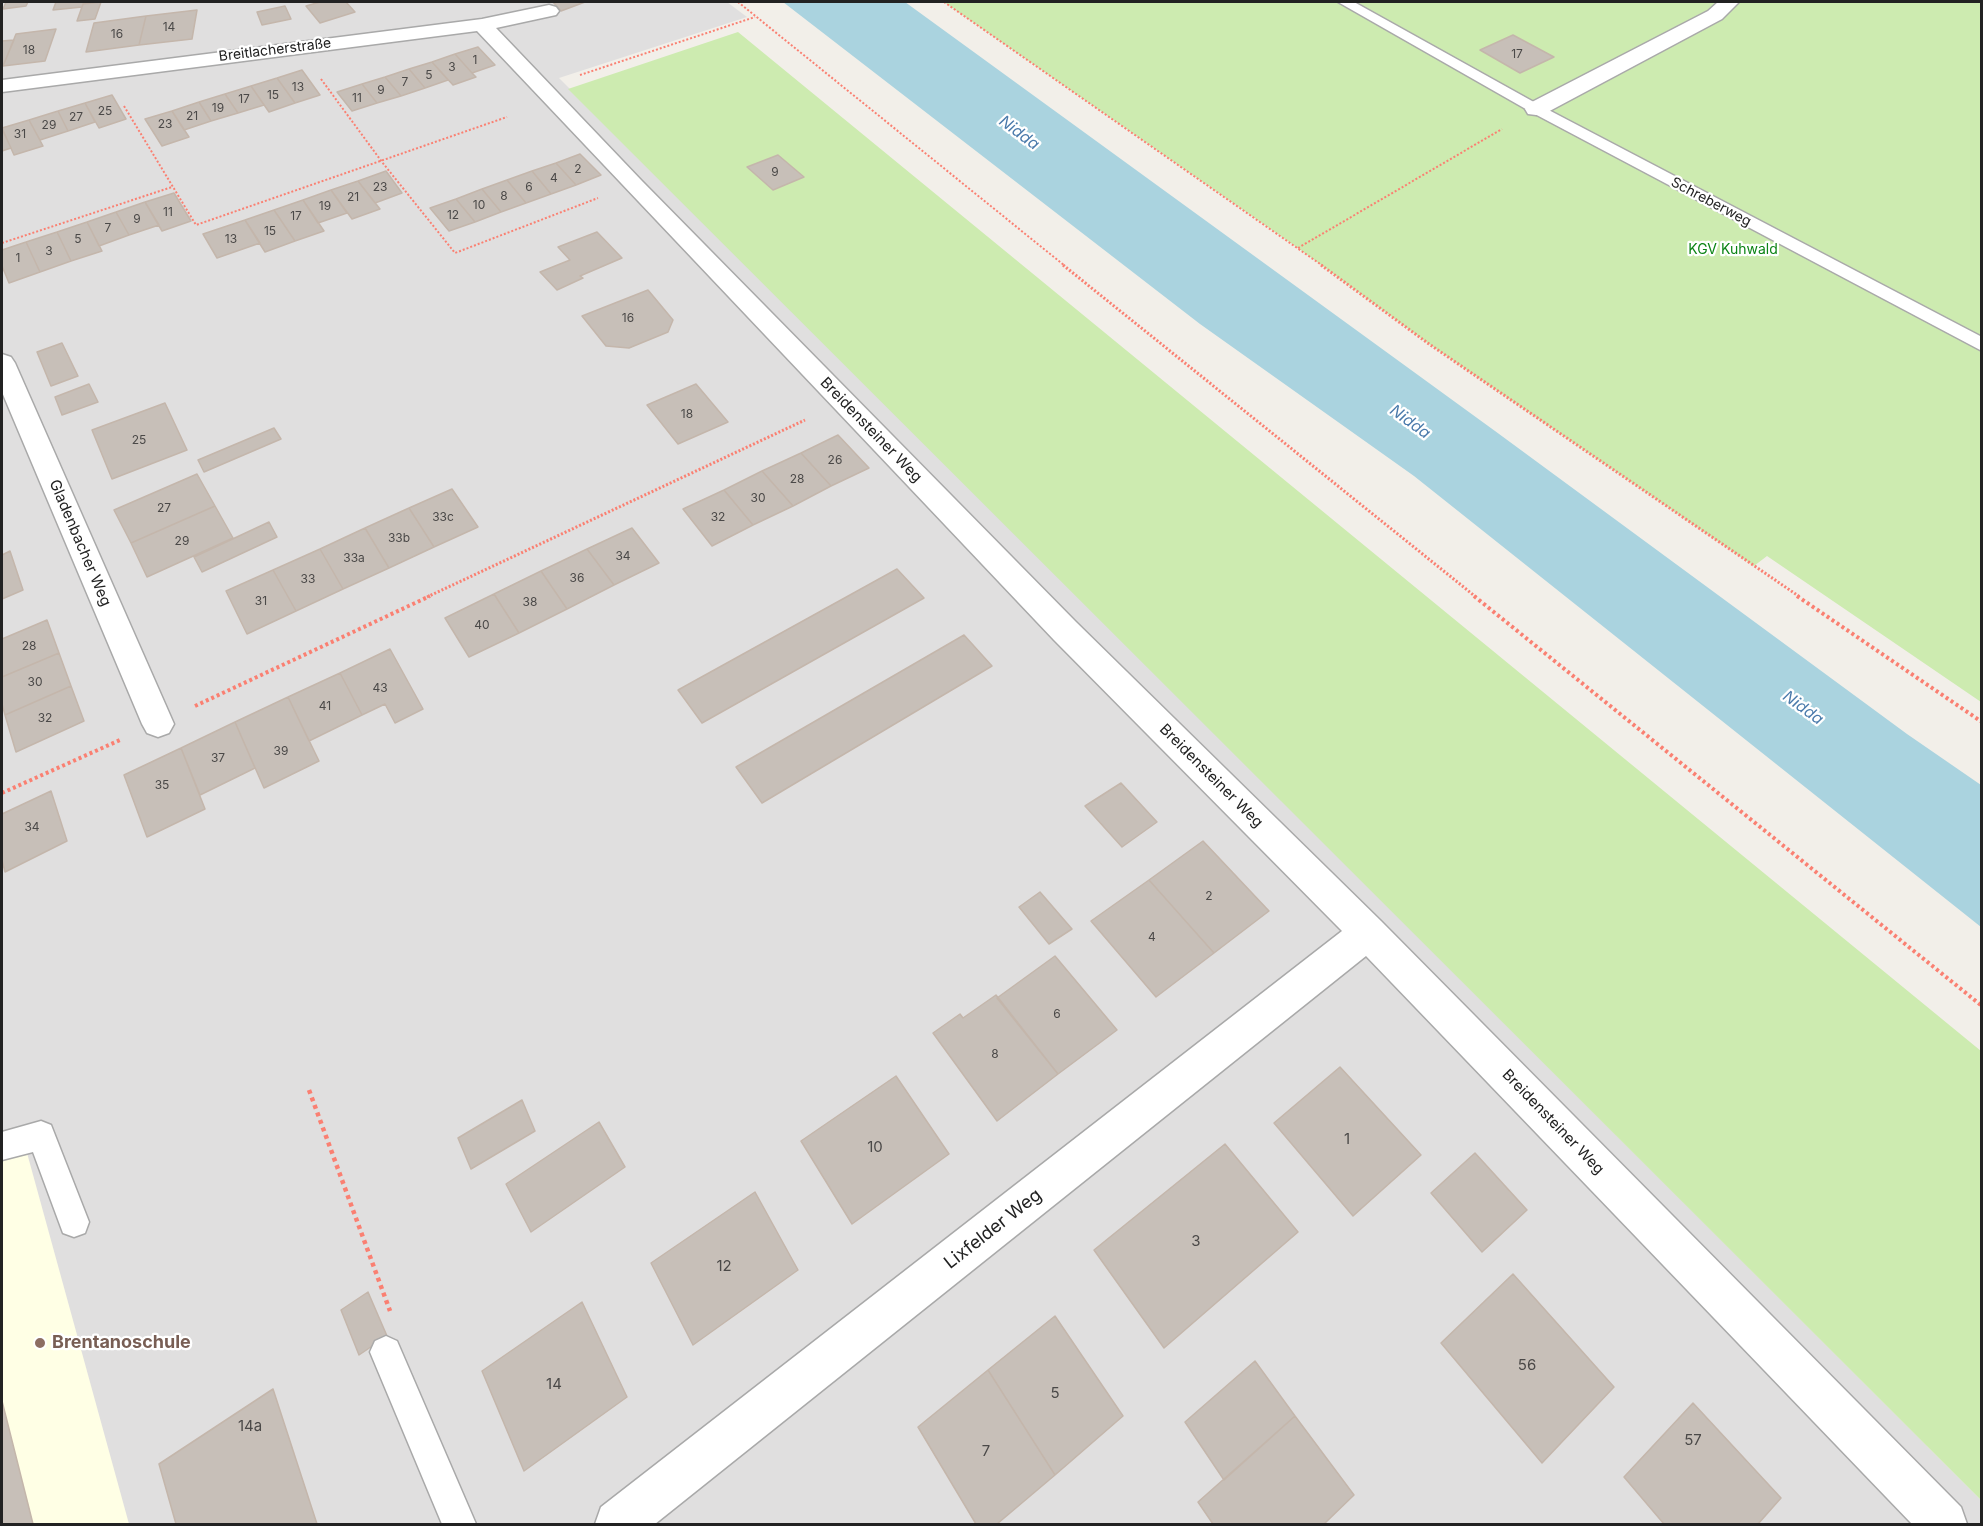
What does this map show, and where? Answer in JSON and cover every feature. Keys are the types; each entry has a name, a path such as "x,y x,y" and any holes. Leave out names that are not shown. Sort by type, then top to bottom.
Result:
{"street":[{"path":"1536,109 1715,15 1729,2"},
{"name":"Breitlacherstraße","path":"2,86 297,46 482,26 549,11"},
{"name":"Breidensteiner Weg","path":"482,26 1065,631 1368,933 1944,1524"},
{"name":"Gladenbacher Weg","path":"2,363 158,724"},
{"name":"Lixfelder Weg","path":"618,1524 1368,933"}],"lane":[{"name":"Schreberweg","path":"1345,2 1536,109 1982,345"},
{"path":"2,1146 41,1135 74,1222"},
{"path":"387,1352 459,1524"}],"path":[{"path":"738,2 1982,1006"},
{"path":"944,2 1298,248 1429,344 1982,722"},
{"path":"542,88 755,17"},
{"path":"297,46 382,162 455,253 633,185"},
{"path":"104,72 196,225 507,117"},
{"path":"1298,248 1536,109"},
{"path":"2,243 172,187"},
{"path":"2,793 158,724 843,402"},
{"path":"309,1090 398,1331 387,1352"}],"shaded area":[{"path":"2,2 727,2 747,17 559,78 1982,1501 1981,1524 2,1524"},
{"name":"Brentanoschule","path":"27,1153 129,1524 2,1524 2,1161"}],"green space":[{"name":"KGV Kuhwald","path":"944,2 1981,2 1981,702 1767,556 1754,566 1429,344 1298,248"},
{"path":"738,32 1981,1051 1980,1499 568,89"}],"water":[{"name":"Nidda","path":"783,2 905,2 1907,734 1981,785 1981,927 1414,476 1200,324"}],"building":[{"path":"6,2 28,2 26,6 3,9"},
{"path":"56,2 84,2 82,7 53,10"},
{"path":"101,2 95,19 77,21 83,4"},
{"path":"320,2 346,2 355,12 320,23 306,6"},
{"path":"553,2 585,2 561,11"},
{"path":"285,6 291,19 262,25 257,12"},
{"path":"197,10 192,39 139,45 146,16"},
{"path":"146,16 139,45 86,52 94,23"},
{"path":"56,29 45,61 3,66 16,34"},
{"path":"1513,35 1554,57 1520,73 1480,50"},
{"path":"14,40 3,66 2,66 2,41"},
{"path":"478,47 495,65 472,73 455,54"},
{"path":"455,54 476,77 453,85 432,62"},
{"path":"432,62 448,80 425,88 409,69"},
{"path":"409,69 425,88 401,96 385,77"},
{"path":"302,70 320,95 295,103 277,78"},
{"path":"385,77 401,96 377,103 362,84"},
{"path":"277,78 295,103 269,112 251,86"},
{"path":"362,84 377,103 352,111 337,92"},
{"path":"251,86 264,105 238,113 225,94"},
{"path":"225,94 238,113 211,121 199,102"},
{"path":"112,95 126,119 99,128 85,103"},
{"path":"199,102 211,121 184,130 172,111"},
{"path":"85,103 95,122 68,131 58,111"},
{"path":"58,111 68,131 40,140 29,120"},
{"path":"172,111 189,137 162,146 145,119"},
{"path":"29,120 43,146 14,155 2,128"},
{"path":"2,129 11,148 2,151"},
{"path":"580,154 601,175 576,185 556,163"},
{"path":"778,155 804,177 773,190 747,167"},
{"path":"556,163 576,185 551,194 532,171"},
{"path":"386,171 402,193 375,203 358,181"},
{"path":"532,171 551,194 526,203 507,180"},
{"path":"507,180 526,203 501,212 482,189"},
{"path":"358,181 380,209 352,219 331,190"},
{"path":"482,189 501,212 475,222 456,199"},
{"path":"331,190 347,213 318,223 303,200"},
{"path":"174,193 191,221 162,231 145,202"},
{"path":"456,199 475,222 449,231 430,208"},
{"path":"303,200 324,231 295,241 274,210"},
{"path":"145,202 159,225 129,235 116,212"},
{"path":"274,210 295,241 265,252 245,220"},
{"path":"116,212 129,235 99,246 87,222"},
{"path":"245,220 260,243 217,258 203,234"},
{"path":"87,222 102,251 71,261 57,232"},
{"path":"57,232 71,261 40,272 26,242"},
{"path":"597,232 622,258 580,276 583,278 557,290 540,272 570,260 558,247"},
{"path":"26,242 40,272 9,283 2,266 2,250"},
{"path":"648,290 673,320 668,332 629,348 606,346 582,316"},
{"path":"62,343 78,376 51,386 37,352"},
{"path":"89,384 98,402 62,415 55,397"},
{"path":"696,384 728,422 678,444 647,405"},
{"path":"165,403 187,450 112,479 92,430"},
{"path":"274,428 281,439 204,472 198,460"},
{"path":"838,435 869,468 831,486 801,453"},
{"path":"801,453 831,486 793,506 762,471"},
{"path":"762,471 793,506 753,525 724,490"},
{"path":"197,474 215,506 131,543 114,510"},
{"path":"452,489 478,527 434,547 409,508"},
{"path":"724,490 753,525 712,546 683,509"},
{"path":"215,506 233,538 147,577 131,543"},
{"path":"409,508 434,547 389,568 365,528"},
{"path":"269,522 277,537 202,572 194,557"},
{"path":"365,528 389,568 343,589 320,549"},
{"path":"632,528 659,563 614,585 587,549"},
{"path":"320,549 343,589 296,611 273,570"},
{"path":"587,549 614,585 567,609 541,571"},
{"path":"10,551 23,590 2,599 2,555"},
{"path":"897,569 924,598 702,723 678,690"},
{"path":"273,570 296,611 247,634 226,591"},
{"path":"541,571 567,609 519,633 494,594"},
{"path":"494,594 519,633 469,657 445,618"},
{"path":"47,620 59,653 2,677 2,639"},
{"path":"964,635 992,666 762,803 736,767"},
{"path":"390,649 423,709 395,723 385,704 362,715 340,673"},
{"path":"59,653 71,686 5,715 2,704 2,677"},
{"path":"340,673 362,715 309,741 288,697"},
{"path":"71,686 84,721 16,752 5,715"},
{"path":"288,697 319,761 264,788 235,722"},
{"path":"235,722 255,768 200,795 181,748"},
{"path":"181,748 205,809 147,837 124,775"},
{"path":"1121,783 1157,822 1122,847 1085,806"},
{"path":"51,791 67,841 5,872 2,860 2,814"},
{"path":"1203,841 1269,911 1214,953 1149,880"},
{"path":"1149,880 1214,953 1156,997 1091,921"},
{"path":"1040,892 1072,929 1049,944 1019,907"},
{"path":"1055,956 1117,1030 1058,1074 997,998"},
{"path":"996,995 1058,1074 997,1121 933,1033 960,1014 963,1018"},
{"path":"1340,1067 1421,1155 1353,1216 1274,1123"},
{"path":"896,1076 949,1154 852,1224 801,1141"},
{"path":"522,1100 535,1131 471,1169 458,1138"},
{"path":"599,1122 625,1167 531,1232 506,1184"},
{"path":"1225,1144 1298,1232 1164,1348 1094,1250"},
{"path":"1475,1153 1527,1210 1482,1252 1431,1193"},
{"path":"755,1192 798,1270 693,1345 651,1263"},
{"path":"1513,1274 1614,1387 1542,1463 1441,1343"},
{"path":"368,1292 387,1336 359,1355 341,1310"},
{"path":"582,1302 627,1397 524,1471 482,1371"},
{"path":"1055,1316 1123,1416 1055,1475 988,1370"},
{"path":"1255,1361 1295,1416 1224,1480 1185,1422"},
{"path":"988,1370 1055,1475 997,1524 976,1524 918,1427"},
{"path":"273,1389 317,1524 176,1524 159,1464"},
{"path":"2,1401 33,1524 2,1524"},
{"path":"1693,1403 1781,1498 1758,1524 1664,1524 1624,1477"},
{"path":"1295,1416 1354,1495 1324,1524 1213,1524 1198,1502"}],"place":[{"name":"Brentanoschule","path":"40,1343"}]}
